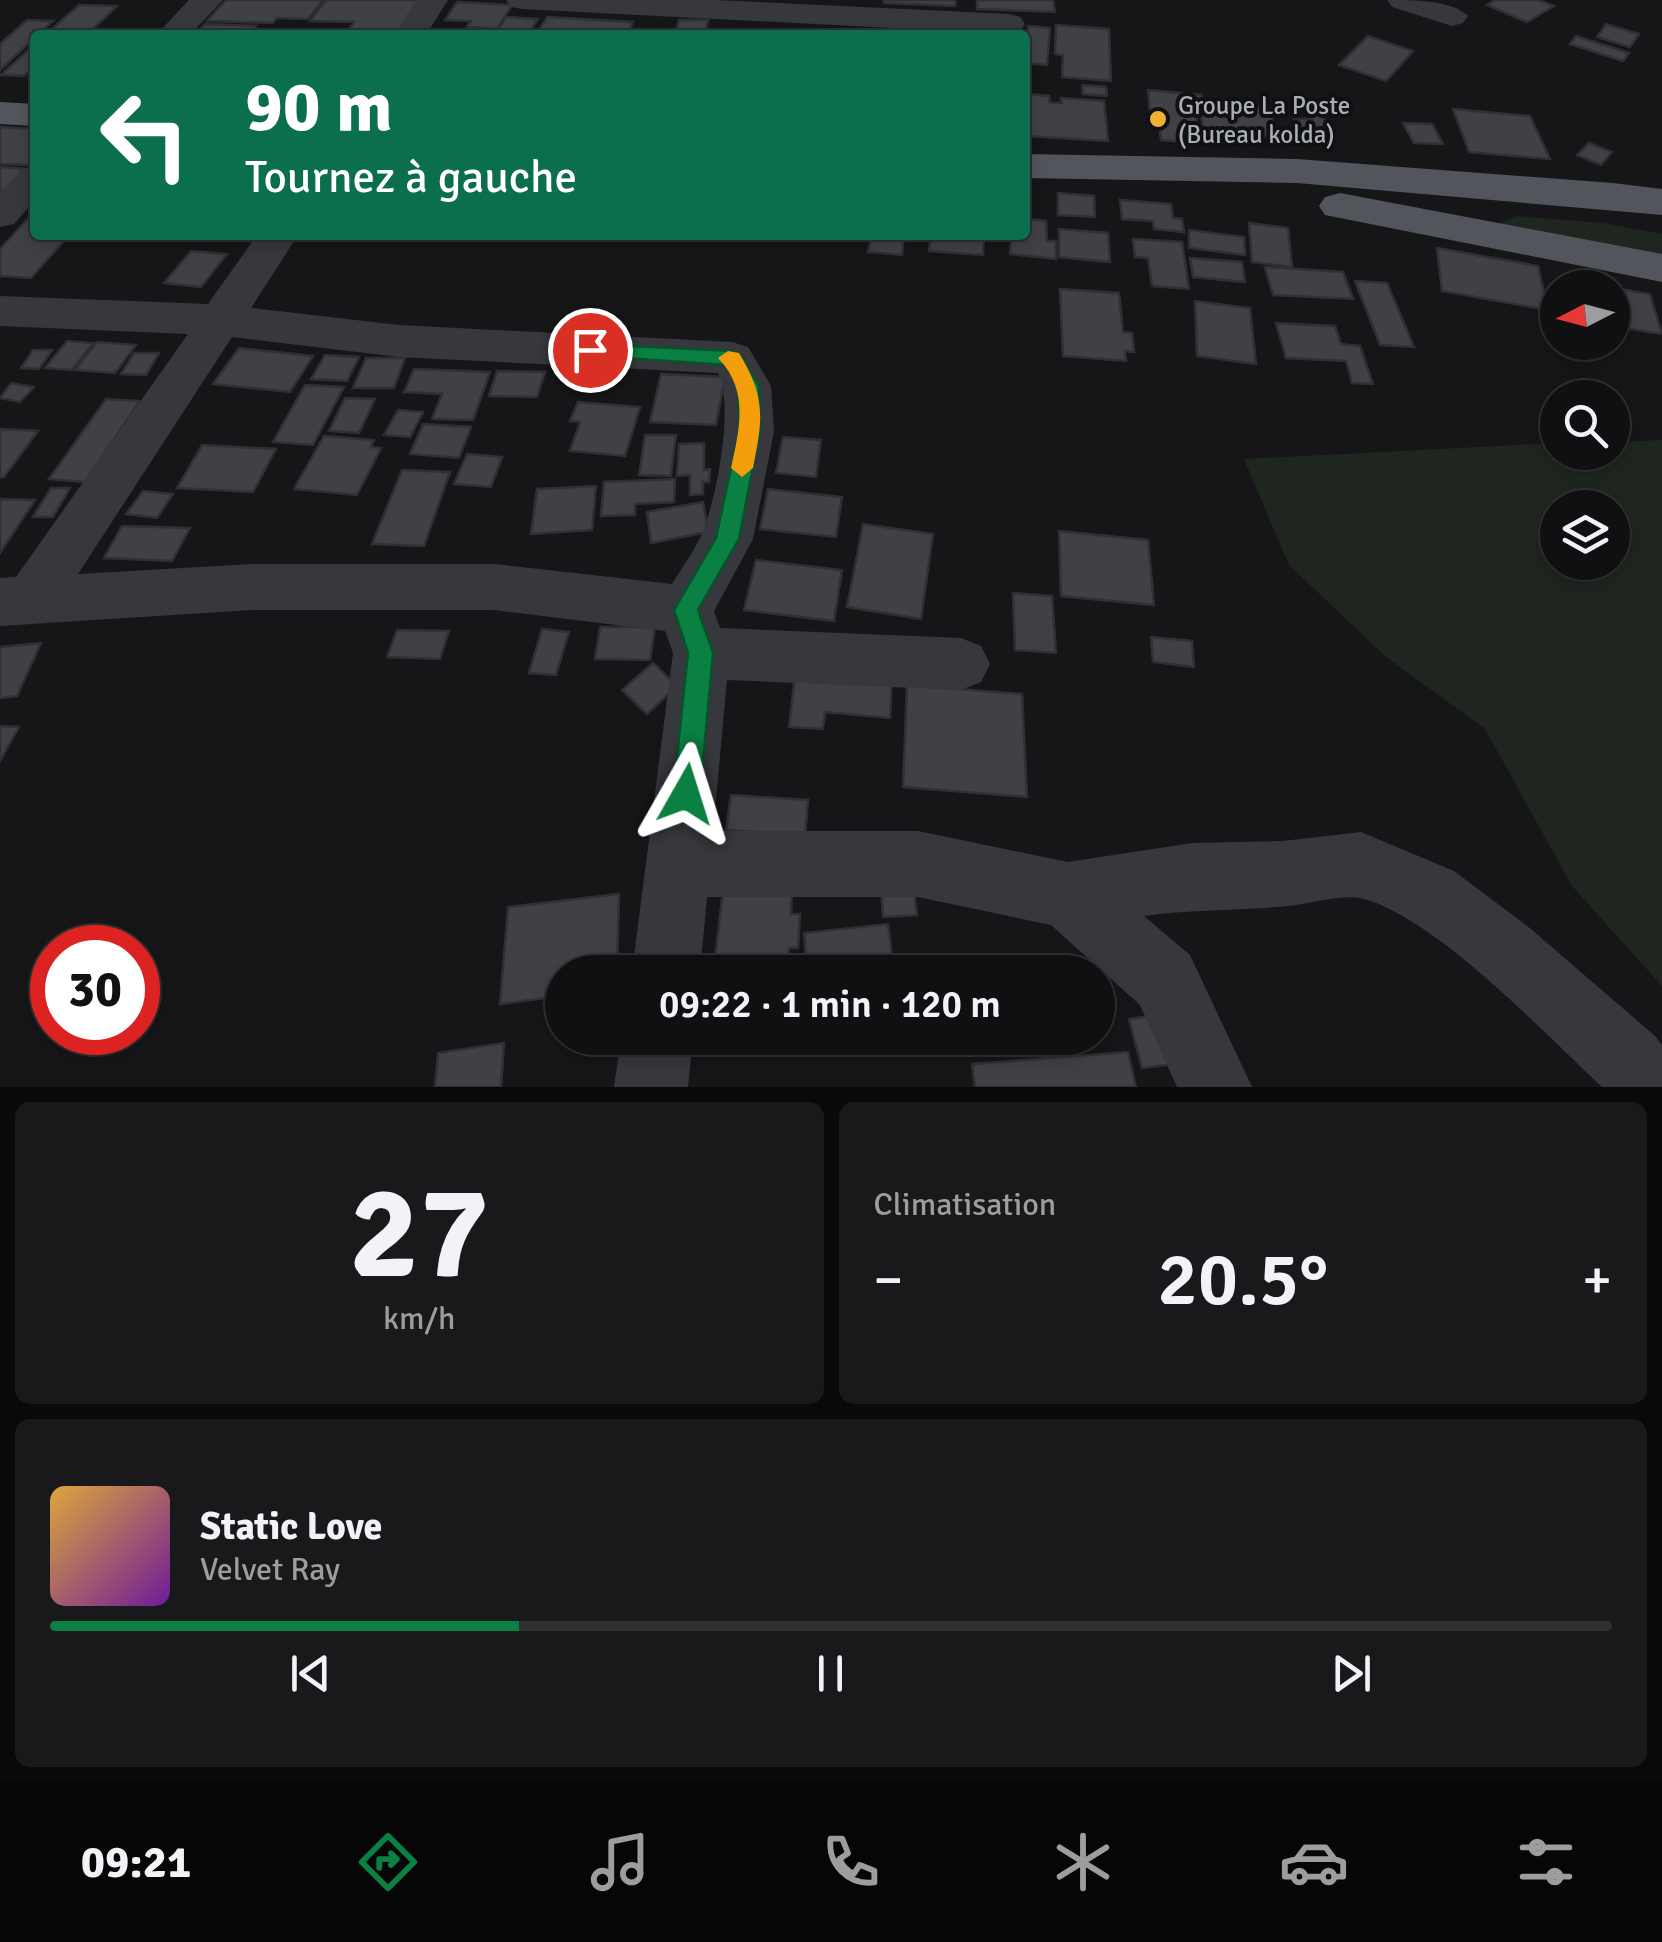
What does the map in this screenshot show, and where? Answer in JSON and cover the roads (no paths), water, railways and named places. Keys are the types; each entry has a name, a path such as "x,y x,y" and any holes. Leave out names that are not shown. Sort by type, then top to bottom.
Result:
{"main road":[{"path":"0,113 30,114"},
{"path":"1030,166 1298,171 1612,194 1662,202"},
{"path":"1080,168 1385,212 1662,268"}],"street":[{"path":"177,30 207,0"},
{"path":"413,30 432,0"},
{"path":"522,0 658,15 1009,24"},
{"path":"1404,0 1452,16"},
{"path":"0,215 30,183"},
{"path":"16,601 275,240"},
{"path":"0,312 220,320 399,341 732,358 748,386 750,431 727,539 693,631 680,864 668,955"},
{"path":"16,601 252,587 494,587 693,631 962,664"},
{"path":"680,864 918,864 1068,895 1192,876 1283,874 1360,866 1431,894 1507,953 1629,1062 1648,1087"},
{"path":"1068,895 1165,980 1215,1087"},
{"path":"651,1087 655,1055"}],"place":[{"name":"Groupe La Poste (Bureau kolda)","path":"1158,119"}]}
